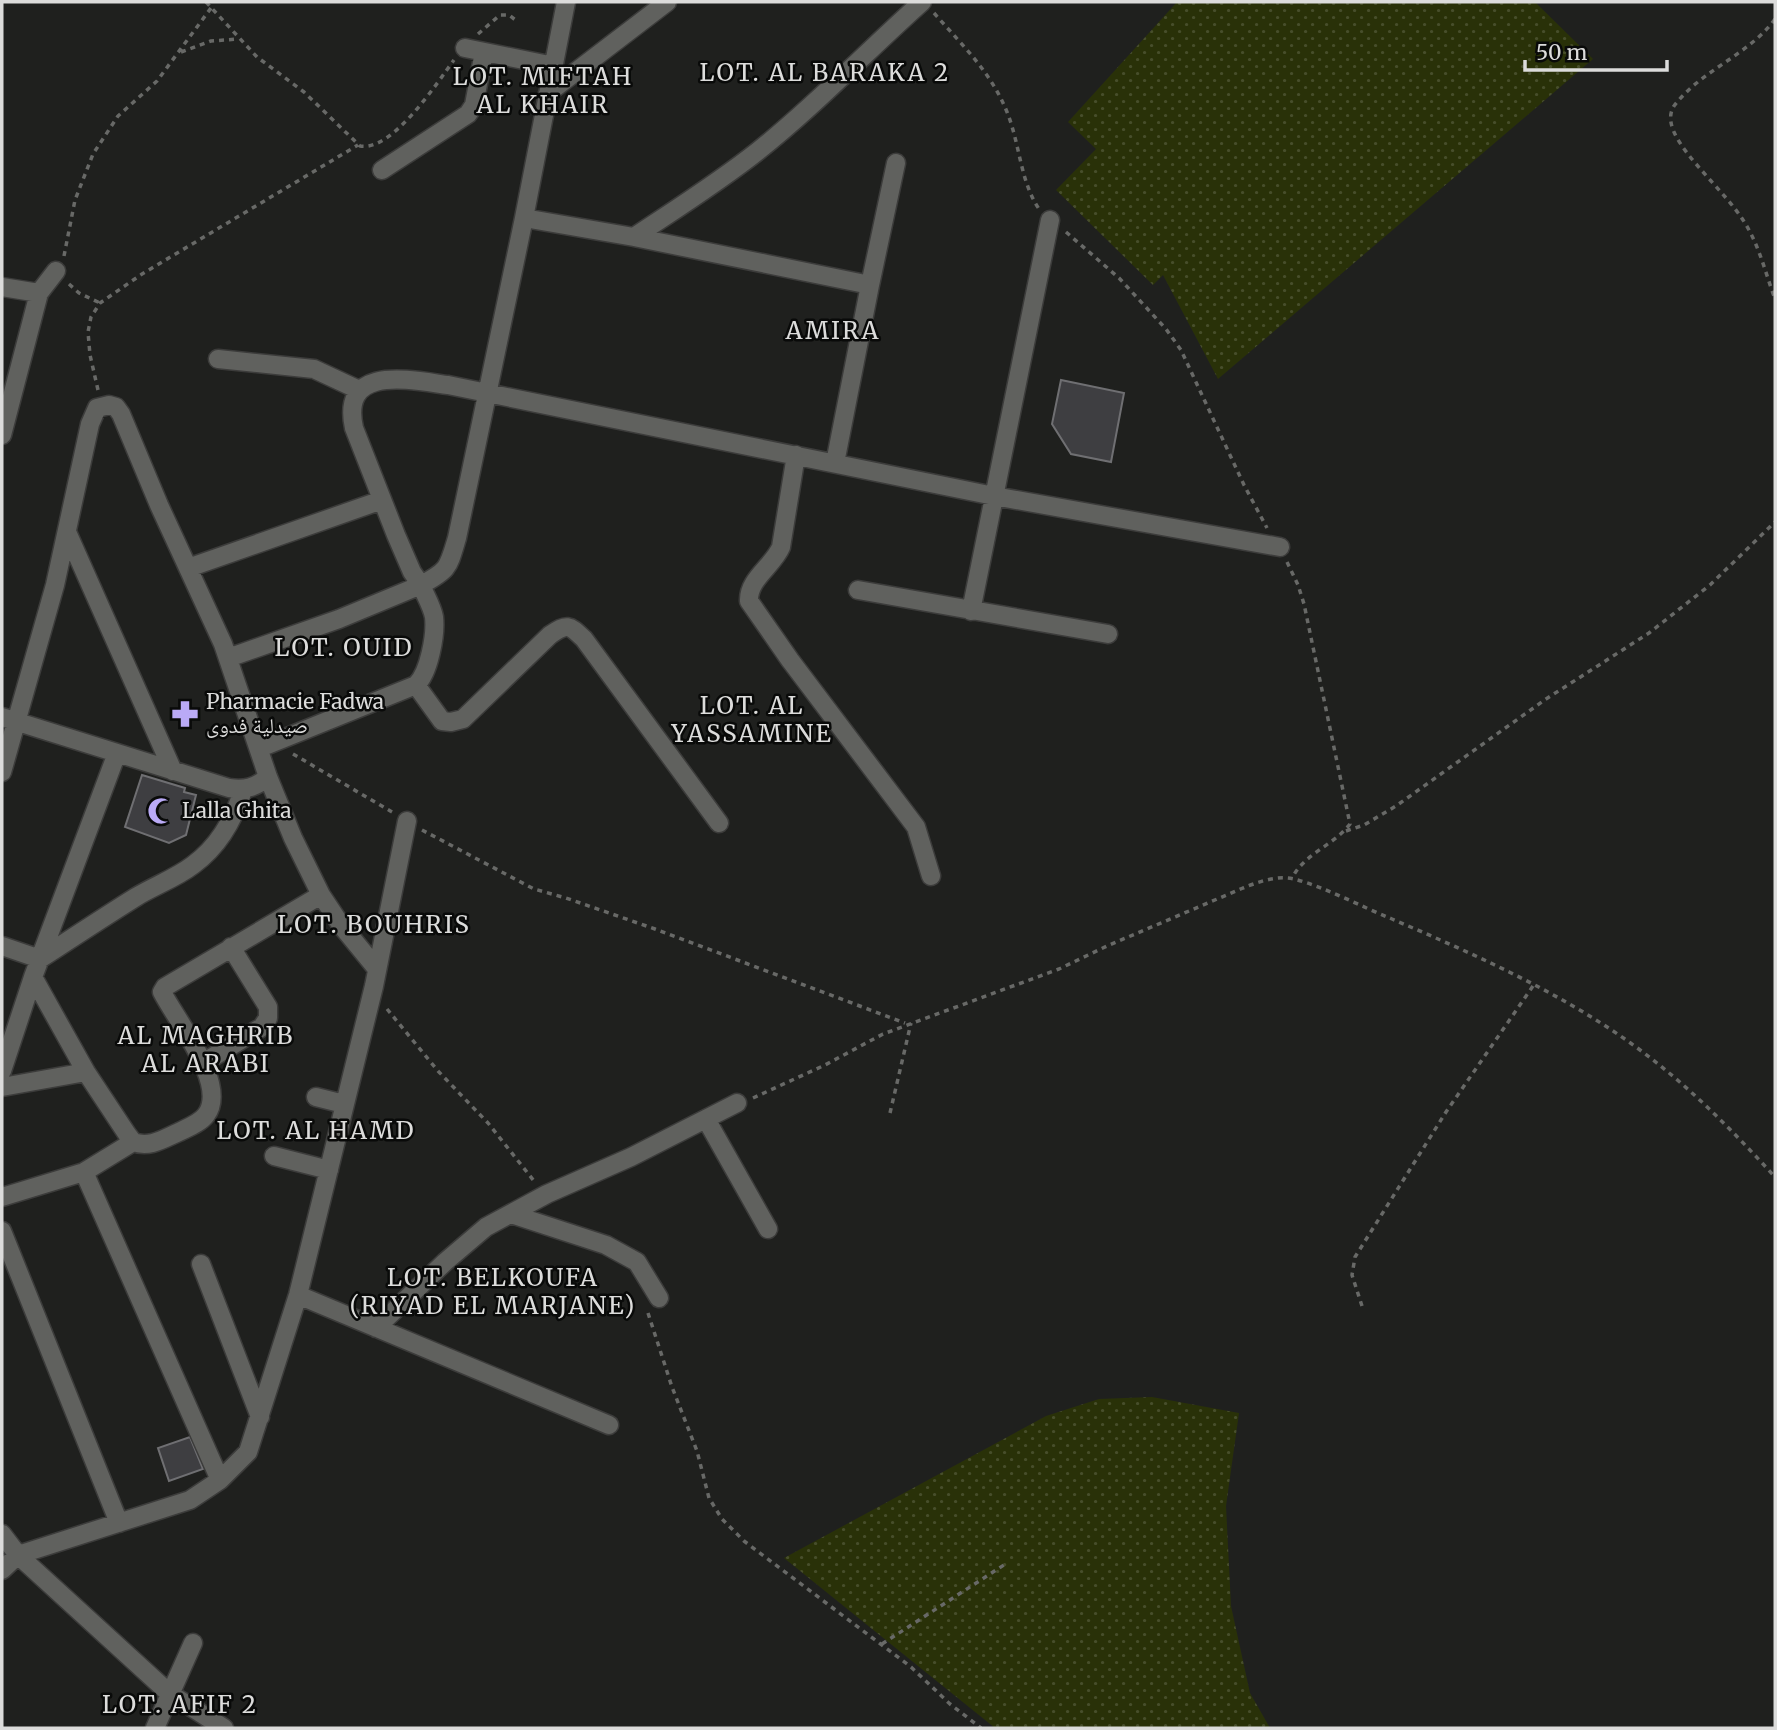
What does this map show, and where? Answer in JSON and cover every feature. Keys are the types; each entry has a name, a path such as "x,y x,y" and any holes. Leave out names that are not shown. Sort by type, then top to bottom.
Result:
{"street":[{"path":"229,658 339,619 421,585 449,567 524,218 566,2"},
{"path":"548,93 667,2"},
{"path":"634,237 758,151 925,5"},
{"path":"465,48 554,66"},
{"path":"382,170 468,114 474,105 484,52"},
{"path":"835,463 896,163"},
{"path":"524,218 634,237 870,285"},
{"path":"971,611 1050,219"},
{"path":"2,435 39,293 56,271"},
{"path":"2,287 39,293"},
{"path":"218,359 314,369 359,390"},
{"path":"266,744 416,685 427,670 434,617 421,585 412,572 360,447 351,414 359,390 372,382 403,379 448,385 995,496 1279,547"},
{"path":"2,772 9,719 55,585 93,414 102,406 116,407 266,744 268,777 293,838 321,895 375,977"},
{"path":"796,455 781,547 776,559 751,586 748,601 916,827 931,876"},
{"path":"188,568 382,500"},
{"path":"67,532 173,771"},
{"path":"858,590 1108,634"},
{"path":"416,685 442,721 463,719 550,635 562,626 571,627 584,639 719,823"},
{"path":"9,719 209,783 243,790 257,786 268,777"},
{"path":"2,1071 33,976 117,753"},
{"path":"40,959 137,897 192,866 210,850 227,828 236,813 243,790"},
{"path":"2,1570 18,1555 190,1500 220,1479 248,1452 298,1295 375,977 407,821"},
{"path":"33,976 86,1072 133,1142 142,1146 150,1145 206,1116 213,1097 203,1063 162,992 164,987 321,895"},
{"path":"2,946 40,959"},
{"path":"203,1063 262,1027 268,1018 268,1007 231,947"},
{"path":"2,1087 86,1072"},
{"path":"316,1097 344,1104"},
{"path":"376,1328 486,1227 547,1194 632,1157 737,1103"},
{"path":"706,1119 768,1229"},
{"path":"2,1197 83,1172 133,1142"},
{"path":"274,1156 329,1170"},
{"path":"83,1172 220,1479"},
{"path":"511,1214 606,1245 637,1262 652,1301"},
{"path":"2,1231 119,1523"},
{"path":"201,1264 260,1417"},
{"path":"298,1295 609,1425"},
{"path":"2,1534 18,1555 169,1693 224,1728"},
{"path":"155,1728 193,1643"}],"path":[{"path":"206,2 238,39 265,64 313,100 358,145 367,147 374,145 411,117 465,48 499,15 509,15 518,22"},
{"path":"925,5 974,56 995,85 1015,135 1028,190 1037,206 1119,278 1166,329 1181,350 1256,510 1298,585 1350,824 1345,831 1304,861 1292,878"},
{"path":"100,303 74,290 56,271 63,260 75,200 93,154 118,116 157,81 211,8"},
{"path":"1775,19 1753,43 1672,108 1670,118 1678,139 1744,220 1758,247 1775,299"},
{"path":"180,52 211,41 238,39"},
{"path":"102,406 90,355 88,332 91,317 100,303 142,274 358,145"},
{"path":"1345,831 1364,825 1396,806 1546,699 1649,633 1701,593 1775,522"},
{"path":"266,744 453,849 534,889 655,929 909,1023"},
{"path":"737,1103 768,1093 865,1042 909,1023 1059,969 1243,888 1262,881 1292,878 1458,947 1589,1015 1681,1082 1728,1125 1775,1177"},
{"path":"375,977 407,1035 488,1123 528,1176 547,1194"},
{"path":"1362,1306 1352,1275 1354,1257 1446,1112 1533,985"},
{"path":"890,1113 909,1023"},
{"path":"652,1301 672,1387 697,1451 713,1507 744,1541 882,1644 981,1728"},
{"path":"882,1644 1007,1563"}],"green space":[{"path":"1177,2 1535,2 1593,59 1218,379 1163,275 1153,285 1056,190 1096,149 1068,122"},
{"path":"1152,1397 1239,1413 1226,1506 1231,1606 1250,1693 1270,1728 995,1728 784,1558 1046,1416 1099,1399"}],"building":[{"path":"1061,380 1124,393 1111,462 1071,454 1052,424"},
{"name":"Lalla Ghita","path":"142,775 185,788 184,792 196,795 186,835 169,843 125,827"},
{"path":"190,1437 203,1469 169,1481 158,1448"}],"place":[{"name":"Pharmacie Fadwa صيدلية فدوى","path":"185,714"},
{"name":"Lalla Ghita","path":"161,811"}],"district":[{"name":"LOT. AL BARAKA 2","path":"825,73"},
{"name":"LOT. MIFTAH AL KHAIR","path":"543,91"},
{"name":"AMIRA","path":"833,331"},
{"name":"LOT. OUID","path":"344,648"},
{"name":"LOT. AL YASSAMINE","path":"752,720"},
{"name":"LOT. BOUHRIS","path":"374,925"},
{"name":"AL MAGHRIB AL ARABI","path":"206,1050"},
{"name":"LOT. AL HAMD","path":"316,1131"},
{"name":"LOT. BELKOUFA (RIYAD EL MARJANE)","path":"493,1292"},
{"name":"LOT. AFIF 2","path":"180,1705"}]}
